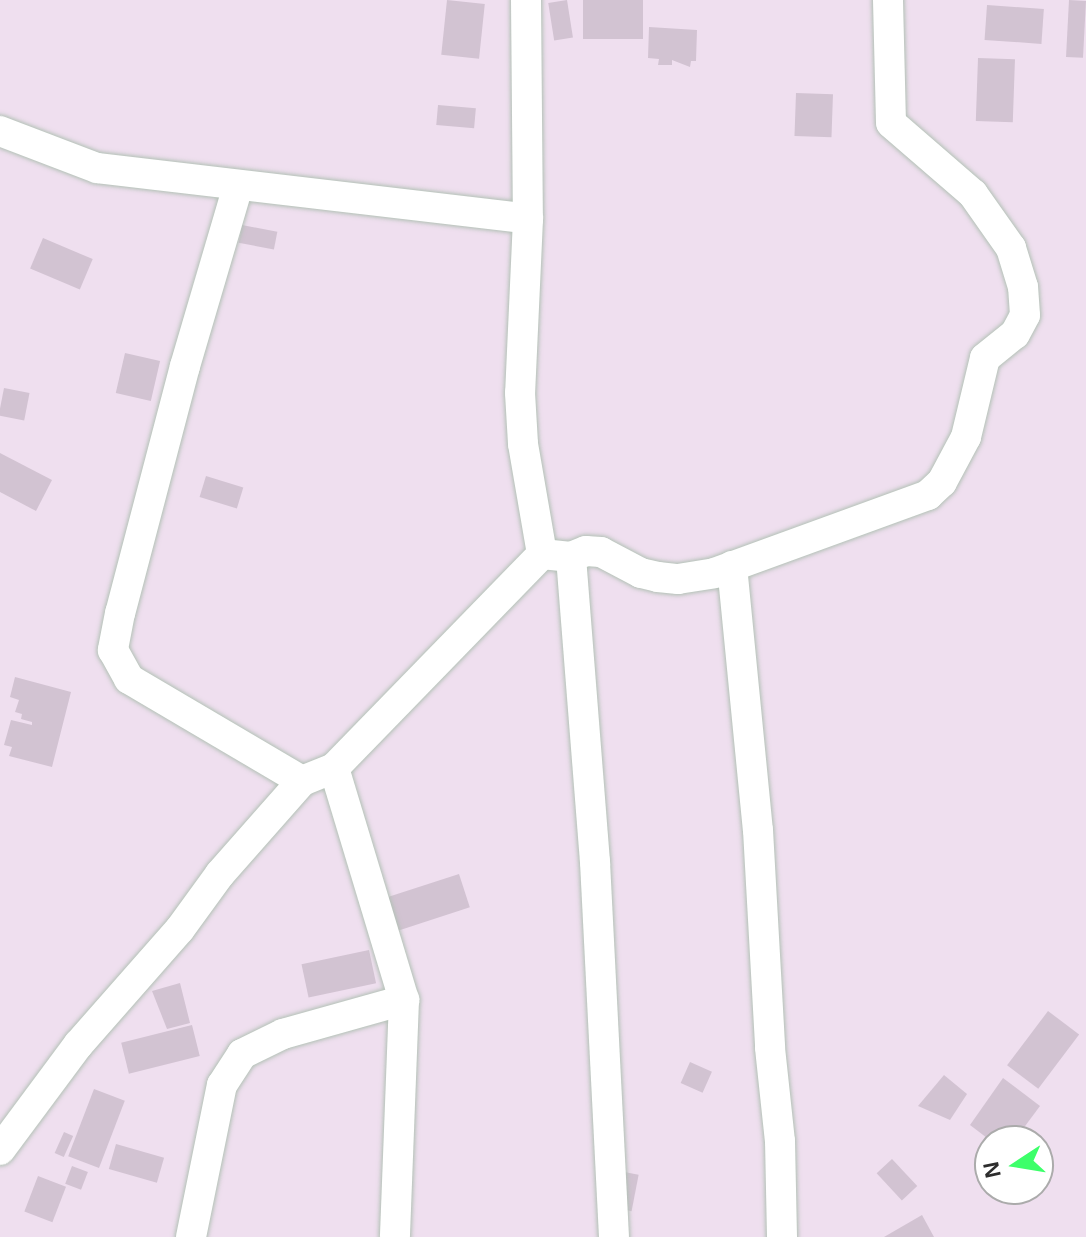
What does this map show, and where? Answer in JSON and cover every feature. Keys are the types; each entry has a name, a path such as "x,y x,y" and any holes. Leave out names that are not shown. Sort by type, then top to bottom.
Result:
{"street":[{"path":"526,0 528,219 520,393 523,444 556,556 596,877 614,1237"},
{"path":"0,1150 78,1045 180,929 220,874 302,781 334,768 556,556 601,552 641,573 678,579 732,566 928,495 942,482 966,437 985,358 1015,334 1025,315 1023,287 1011,248 973,194 891,123 888,0"},
{"path":"0,131 97,168 528,219"},
{"path":"238,186 185,366 113,650 129,679 302,781"},
{"path":"732,566 758,830 770,1048 780,1141 782,1237"},
{"path":"334,768 404,1000 395,1237"},
{"path":"191,1237 222,1085 242,1054 283,1034 404,1000"}],"building":[{"path":"447,0 485,4 479,59 441,55"},
{"path":"567,0 573,38 554,41 548,3"},
{"path":"583,0 643,0 643,39 583,39"},
{"path":"1069,0 1086,1 1083,58 1066,57"},
{"path":"987,5 1044,9 1041,44 985,40"},
{"path":"649,27 697,30 696,61 691,61 690,67 672,60 672,65 658,65 659,59 648,58"},
{"path":"978,58 1015,59 1013,122 976,121"},
{"path":"796,93 833,94 831,137 794,136"},
{"path":"438,105 476,108 474,128 436,125"},
{"path":"242,225 277,232 274,250 239,243"},
{"path":"43,238 93,259 80,289 30,268"},
{"path":"125,353 160,361 151,401 116,393"},
{"path":"4,388 30,393 24,420 0,416"},
{"path":"0,453 52,480 36,511 0,492"},
{"path":"206,476 243,487 237,508 200,497"},
{"path":"15,677 71,692 52,767 9,756 12,747 4,745 11,720 32,725 32,722 21,719 22,714 15,712 19,700 10,697"},
{"path":"459,874 470,907 392,933 381,899"},
{"path":"369,950 376,983 309,998 302,964"},
{"path":"180,983 190,1023 167,1029 152,991"},
{"path":"1048,1011 1079,1034 1038,1089 1007,1065"},
{"path":"192,1025 200,1056 129,1074 121,1043"},
{"path":"690,1062 712,1072 703,1093 681,1083"},
{"path":"944,1075 967,1094 950,1120 918,1106"},
{"path":"1003,1078 1040,1106 1026,1125 974,1125 974,1128 970,1125"},
{"path":"94,1089 125,1101 99,1168 68,1156"},
{"path":"64,1132 73,1136 64,1157 55,1153"},
{"path":"116,1144 164,1158 157,1183 109,1169"},
{"path":"892,1159 917,1186 902,1200 877,1173"},
{"path":"72,1166 88,1172 81,1190 65,1184"},
{"path":"619,1171 639,1175 632,1211 612,1207"},
{"path":"38,1176 66,1187 52,1222 24,1211"},
{"path":"922,1215 934,1237 884,1237"}]}
